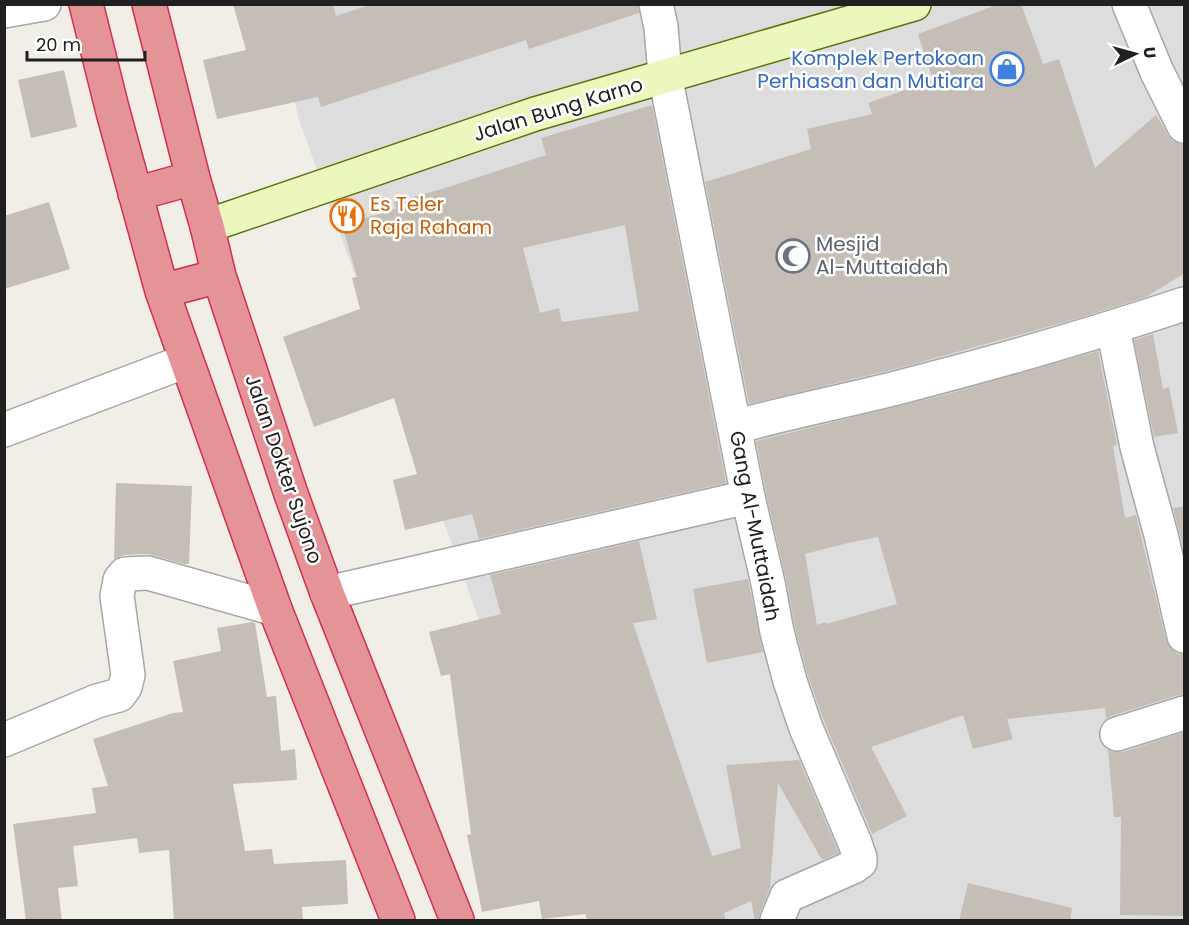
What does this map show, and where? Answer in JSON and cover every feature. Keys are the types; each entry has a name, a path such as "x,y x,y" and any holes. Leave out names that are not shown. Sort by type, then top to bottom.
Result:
{"highway":[{"path":"86,4 162,291 275,609 398,921"},
{"name":"Jalan Dokter Sujono","path":"149,4 219,276 291,494 327,592 457,921"},
{"path":"135,194 193,178"},
{"path":"162,291 219,276"}],"main road":[{"name":"Jalan Bung Karno","path":"207,226 535,114 914,4"}],"street":[{"path":"4,11 44,4"},
{"name":"Gang Al-Muttaidah","path":"657,4 665,75 748,497 777,632 806,728 860,858 860,862 853,867 787,896 777,921"},
{"path":"1129,4 1157,72 1185,126"},
{"path":"735,427 908,385 1113,328 1185,304"},
{"path":"1113,328 1137,447 1185,636"},
{"path":"4,430 186,361"},
{"path":"327,592 748,497"},
{"path":"4,740 98,701 119,695 125,687 128,675 117,596 120,580 125,574 148,573 275,609"},
{"path":"1117,734 1185,713"}],"shaded area":[{"path":"272,5 1184,5 1184,920 587,920 299,120"}],"building":[{"path":"233,4 333,4 336,16 372,4 638,4 639,13 529,49 526,40 321,107 318,97 217,119 203,60 246,50"},
{"path":"999,4 1021,4 1043,64 1059,59 1095,168 1156,115 1173,141 1185,147 1185,273 1146,297 1076,319 903,367 749,404 705,182 811,149 807,129 872,114 868,103 933,80 918,34"},
{"path":"64,70 77,127 31,138 18,80"},
{"path":"652,105 726,483 479,539 472,514 405,530 393,480 417,474 394,398 314,427 283,337 360,309 352,278 357,277 342,225 396,209 394,202 546,155 541,138","holes":["625,225 639,311 562,322 559,308 540,313 523,248"]},
{"path":"49,202 70,269 4,289 4,216"},
{"path":"1153,334 1163,389 1169,387 1178,433 1154,437 1134,340"},
{"path":"1098,351 1117,445 1113,446 1125,518 1136,515 1166,640 1171,649 1178,654 1185,654 1185,695 1178,695 1106,719 1105,708 1007,719 1013,739 973,749 963,715 871,747 907,816 872,834 824,721 808,676 795,628 756,441 948,394","holes":["878,537 897,604 817,625 805,554"]},
{"path":"116,483 192,486 189,564 148,554 124,555 114,559"},
{"path":"1185,506 1185,554 1173,508"},
{"path":"639,541 657,619 633,623 712,856 741,848 726,765 799,760 839,853 822,860 778,783 770,888 759,921 755,921 751,901 724,913 726,921 587,921 586,914 542,919 539,901 482,912 467,835 471,834 450,674 441,676 429,632 501,614 490,575"},
{"path":"748,579 763,652 707,663 693,589"},
{"path":"255,623 267,697 276,696 281,751 295,749 297,780 233,784 245,851 272,849 274,864 346,860 348,904 302,907 303,921 174,921 169,850 139,853 137,838 73,846 78,886 58,888 62,921 26,921 13,824 96,813 92,788 108,786 93,739 173,713 183,712 173,661 221,651 217,628"},
{"path":"1185,732 1185,916 1120,915 1121,817 1114,817 1108,750 1123,752"},
{"path":"968,883 1072,908 1070,921 959,921"}],"place":[{"name":"Komplek Pertokoan Perhiasan dan Mutiara","path":"1007,69"},
{"name":"Es Teler Raja Raham","path":"347,216"},
{"name":"Mesjid Al-Muttaidah","path":"793,256"}]}
